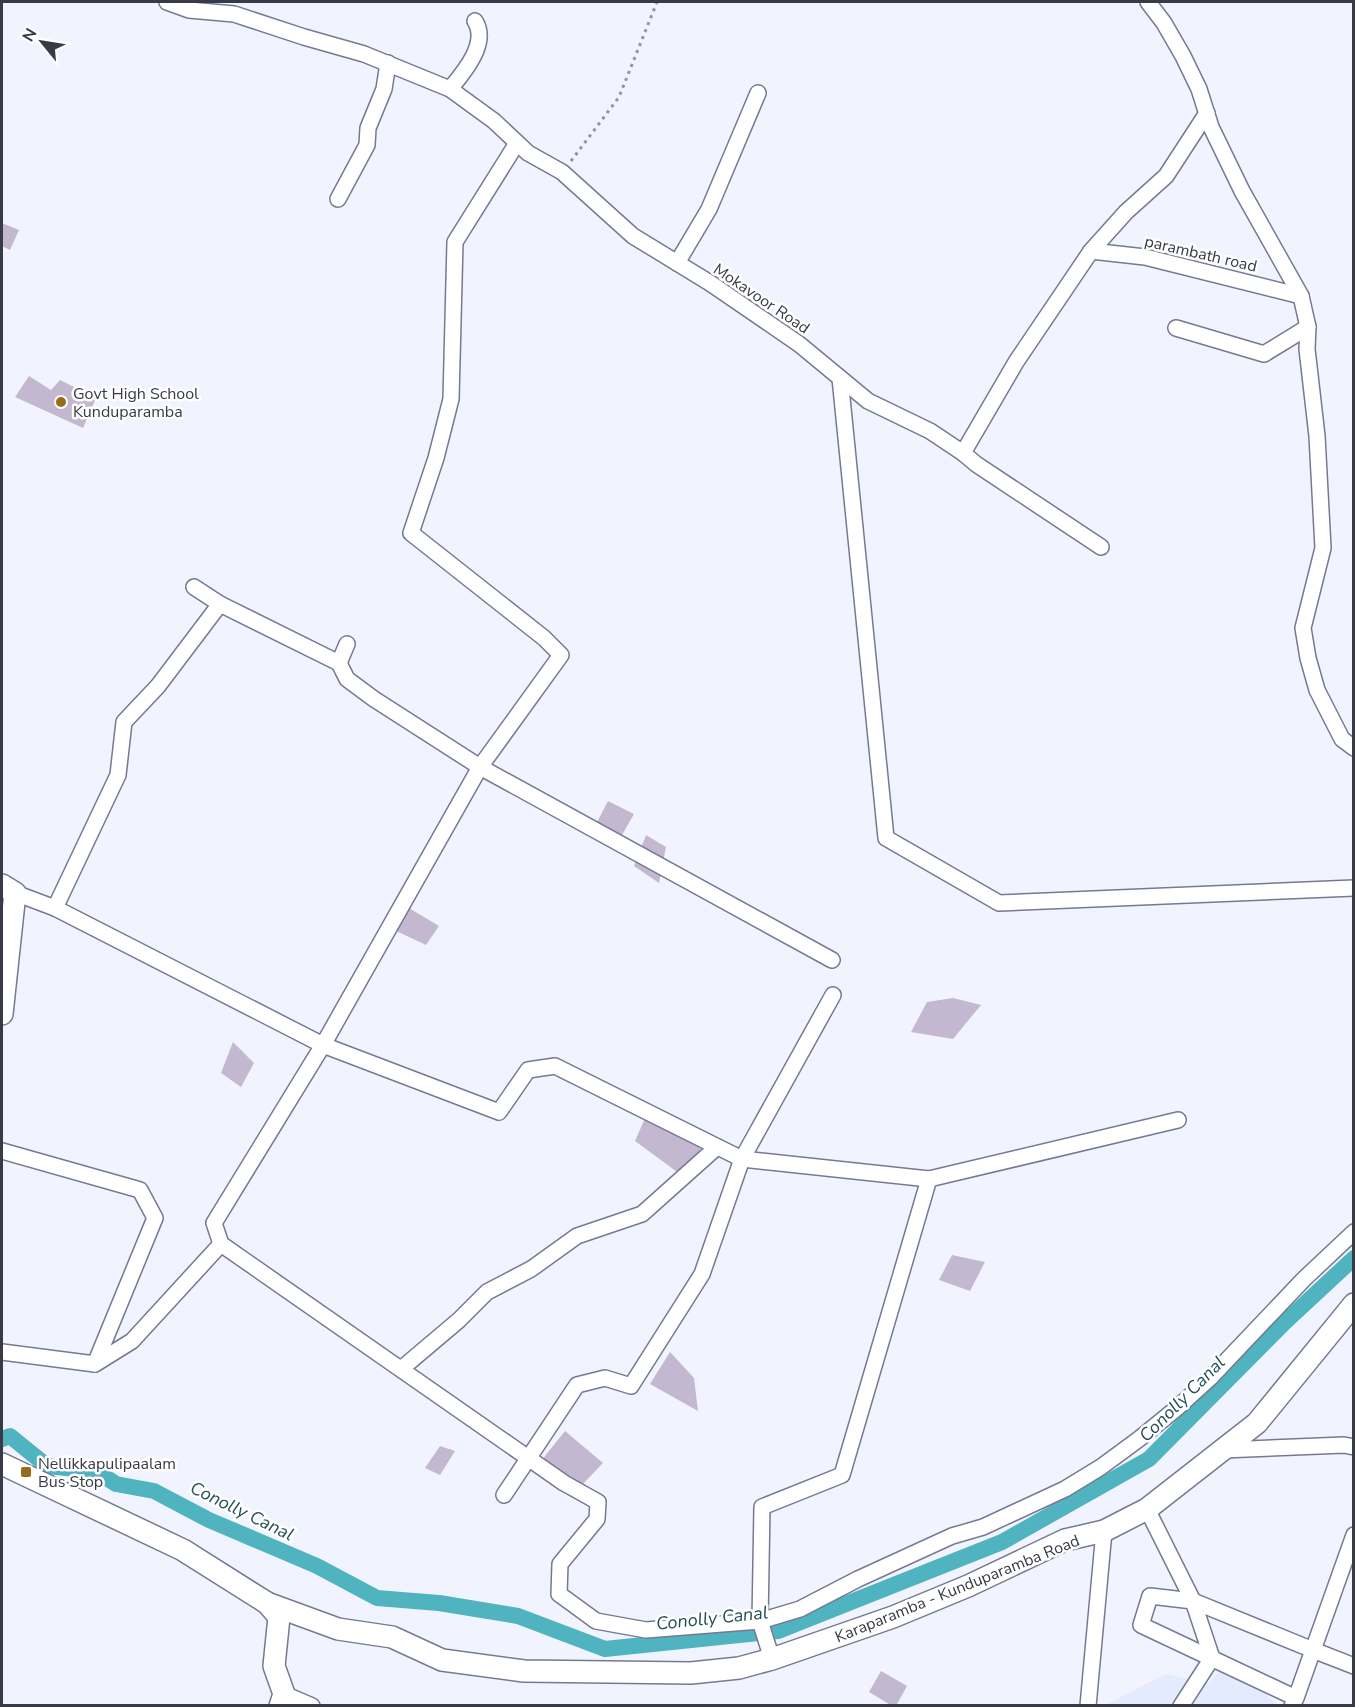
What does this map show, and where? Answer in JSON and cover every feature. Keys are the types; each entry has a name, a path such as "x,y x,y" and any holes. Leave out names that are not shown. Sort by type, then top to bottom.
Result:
{"main road":[{"path":"2,1014 8,889"},
{"name":"Karaparamba - Kunduparamba Road","path":"2,1464 183,1550 267,1603 338,1629 392,1637 442,1660 524,1671 691,1673 740,1668 850,1633 968,1586 1065,1540 1104,1531 1147,1509 1257,1423 1353,1304"},
{"path":"267,1603 279,1617 274,1666 282,1700"}],"street":[{"name":"Mokavoor Road","path":"167,2 189,10 234,14 364,54 450,89 494,122 528,153 562,172 633,236 710,283 799,344 868,401 930,431 1101,547"},
{"path":"1148,2 1164,23 1183,56 1199,89 1211,127 1242,191 1301,296 1308,327 1307,349 1317,436 1323,548 1303,628 1317,690 1342,739 1353,748"},
{"path":"450,89 475,52 480,35 476,21"},
{"path":"338,199 367,146 368,128 384,89 388,63"},
{"path":"677,263 709,209 758,93"},
{"path":"963,453 1016,362 1091,251 1126,212 1166,176 1207,113"},
{"path":"517,143 455,242 452,399 436,458 411,533 544,638 561,655 480,766 323,1045 214,1223 222,1244 564,1483 597,1502 597,1519 560,1564 559,1594 596,1622 646,1630 760,1621 800,1610 858,1579 952,1536 983,1527 1065,1489 1101,1467 1177,1408 1210,1378 1304,1278 1353,1232"},
{"name":"parambath road","path":"1091,251 1145,257 1301,296"},
{"path":"1176,328 1264,354 1308,327"},
{"path":"840,378 886,838 999,903 1353,888"},
{"path":"194,587 220,604 339,663 347,679 374,699 480,766 832,960"},
{"path":"55,908 118,776 124,722 158,686 220,604"},
{"path":"339,663 347,644"},
{"path":"8,889 55,908 323,1045 499,1112 528,1071 555,1066 742,1159 929,1179 1178,1120"},
{"path":"504,1495 577,1385 605,1378 631,1386 702,1274 742,1159 833,995"},
{"path":"401,1369 488,1292 531,1269 577,1236 642,1214 717,1147"},
{"path":"2,1151 140,1190 155,1218 95,1364"},
{"path":"772,1659 760,1621 762,1507 842,1475 929,1179"},
{"path":"2,1352 95,1364 132,1341 222,1244"},
{"path":"1223,1450 1344,1445 1353,1447"},
{"path":"1147,1509 1192,1601 1212,1658"},
{"path":"1088,1706 1104,1531"},
{"path":"1353,1535 1313,1650 1294,1702 1212,1658 1141,1625 1149,1596 1192,1601 1313,1650 1353,1666"},
{"path":"1181,1706 1212,1658"},
{"path":"282,1700 312,1706"}],"path":[{"path":"562,172 619,97 657,2"}],"shaded area":[{"path":"1228,1662 1278,1705 1103,1706 1166,1674 1209,1683"}],"building":[{"path":"2,223 19,230 10,250 2,246"},
{"name":"Govt High School Kunduparamba","path":"29,376 51,390 60,380 96,398 83,428 15,397"},
{"path":"608,801 634,814 614,849 592,832"},
{"path":"646,835 666,847 659,883 634,866"},
{"path":"404,905 439,926 426,945 392,929"},
{"path":"953,998 981,1005 953,1039 911,1032 927,1002"},
{"path":"233,1042 254,1063 241,1087 221,1073"},
{"path":"649,1109 705,1141 684,1177 635,1141"},
{"path":"952,1255 985,1262 970,1291 939,1280"},
{"path":"670,1352 694,1378 698,1411 650,1384"},
{"path":"565,1431 603,1463 582,1485 541,1461"},
{"path":"440,1446 455,1451 440,1475 425,1468"},
{"path":"881,1671 907,1686 896,1706 892,1706 869,1692"}],"waterway":[{"name":"Conolly Canal","path":"2,1439 10,1436 47,1466 96,1471 116,1484 154,1491 209,1520 317,1566 377,1598 439,1603 518,1616 605,1649 778,1631 1002,1542 1149,1459 1283,1324 1354,1258"}],"place":[{"name":"Govt High School Kunduparamba","path":"61,402"},
{"name":"Nellikkapulipaalam Bus Stop","path":"26,1472"}]}
